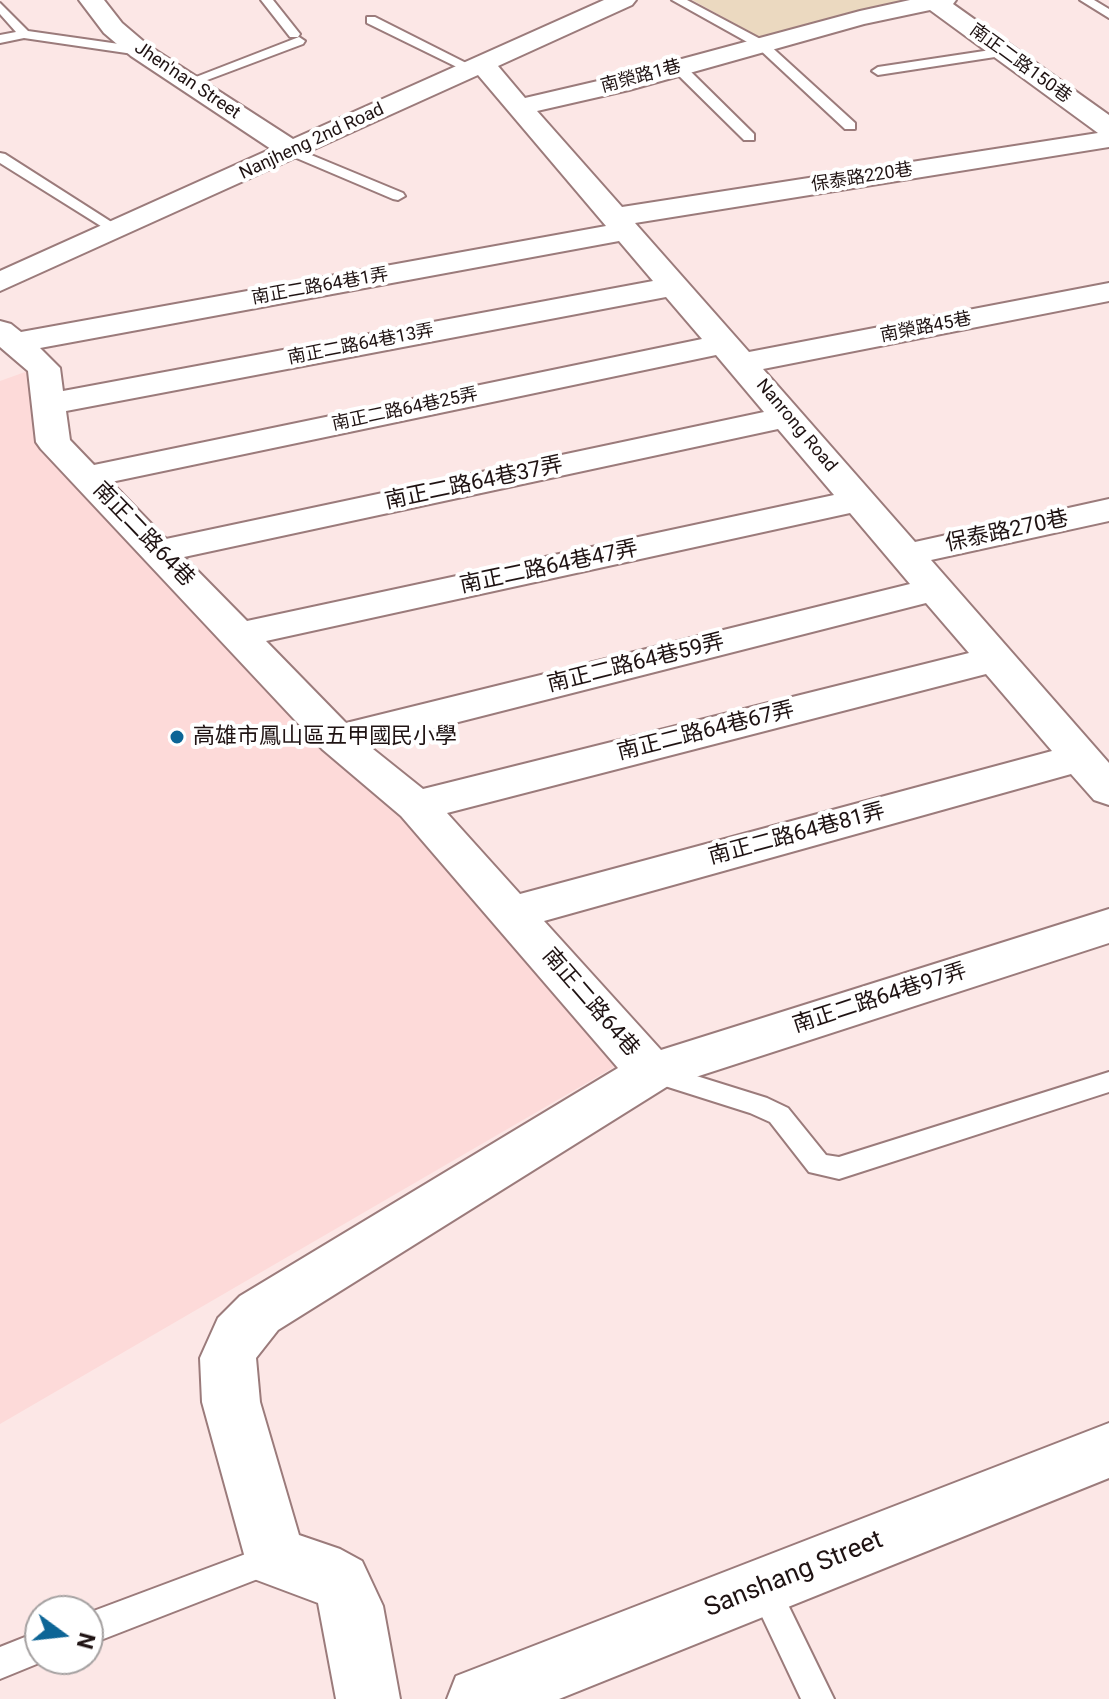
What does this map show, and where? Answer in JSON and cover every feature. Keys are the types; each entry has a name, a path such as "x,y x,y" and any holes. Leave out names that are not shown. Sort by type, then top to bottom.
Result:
{"street":[{"name":"Jhen'nan Street","path":"91,0 113,28 140,51 292,151"},
{"name":"Nanjheng 2nd Road","path":"0,282 624,0"},
{"name":"南榮路1巷","path":"519,107 679,68 860,18 937,1"},
{"name":"南正二路150巷","path":"937,1 1109,128"},
{"name":"Nanrong Road","path":"477,66 519,107 1109,790"},
{"name":"保泰路220巷","path":"620,224 1109,139"},
{"name":"南正二路64巷1弄","path":"7,337 620,224"},
{"name":"南正二路64巷13弄","path":"48,404 674,286"},
{"name":"南榮路45巷","path":"733,354 1109,292"},
{"name":"南正二路64巷","path":"7,337 44,368 53,442 337,739 416,806 651,1072 259,1313 238,1335 228,1358 231,1402 275,1558"},
{"name":"南正二路64巷25弄","path":"86,477 733,354"},
{"name":"南正二路64巷37弄","path":"160,551 787,417"},
{"name":"南正二路64巷47弄","path":"239,635 859,500"},
{"name":"保泰路270巷","path":"905,555 1109,510"},
{"name":"南正二路64巷59弄","path":"337,739 935,589"},
{"name":"南正二路64巷67弄","path":"416,806 995,659"},
{"name":"南正二路64巷81弄","path":"513,913 1081,757"},
{"name":"南正二路64巷97弄","path":"651,1072 1109,926"},
{"name":"Sanshang Street","path":"479,1699 1109,1450"},
{"path":"275,1558 318,1570 340,1582 352,1606 368,1699"}],"lane":[{"path":"189,82 296,38 267,0"},
{"path":"678,0 762,45 850,126"},
{"path":"1086,0 1109,14"},
{"path":"0,7 24,34"},
{"path":"371,20 477,66"},
{"path":"0,39 24,34 140,51"},
{"path":"878,71 1004,52"},
{"path":"679,68 749,137"},
{"path":"292,151 398,196"},
{"path":"0,157 117,230"},
{"path":"651,1072 758,1105 779,1115 818,1164 839,1168 1109,1082"},
{"path":"104,1623 275,1558"},
{"path":"763,1587 818,1699"},
{"path":"0,1663 24,1653"}],"shaded area":[{"path":"692,0 904,0 761,38"},
{"name":"高雄市鳳山區五甲國民小學","path":"39,367 57,430 652,1045 0,1424 0,381"}],"place":[{"name":"高雄市鳳山區五甲國民小學","path":"177,737"}]}
